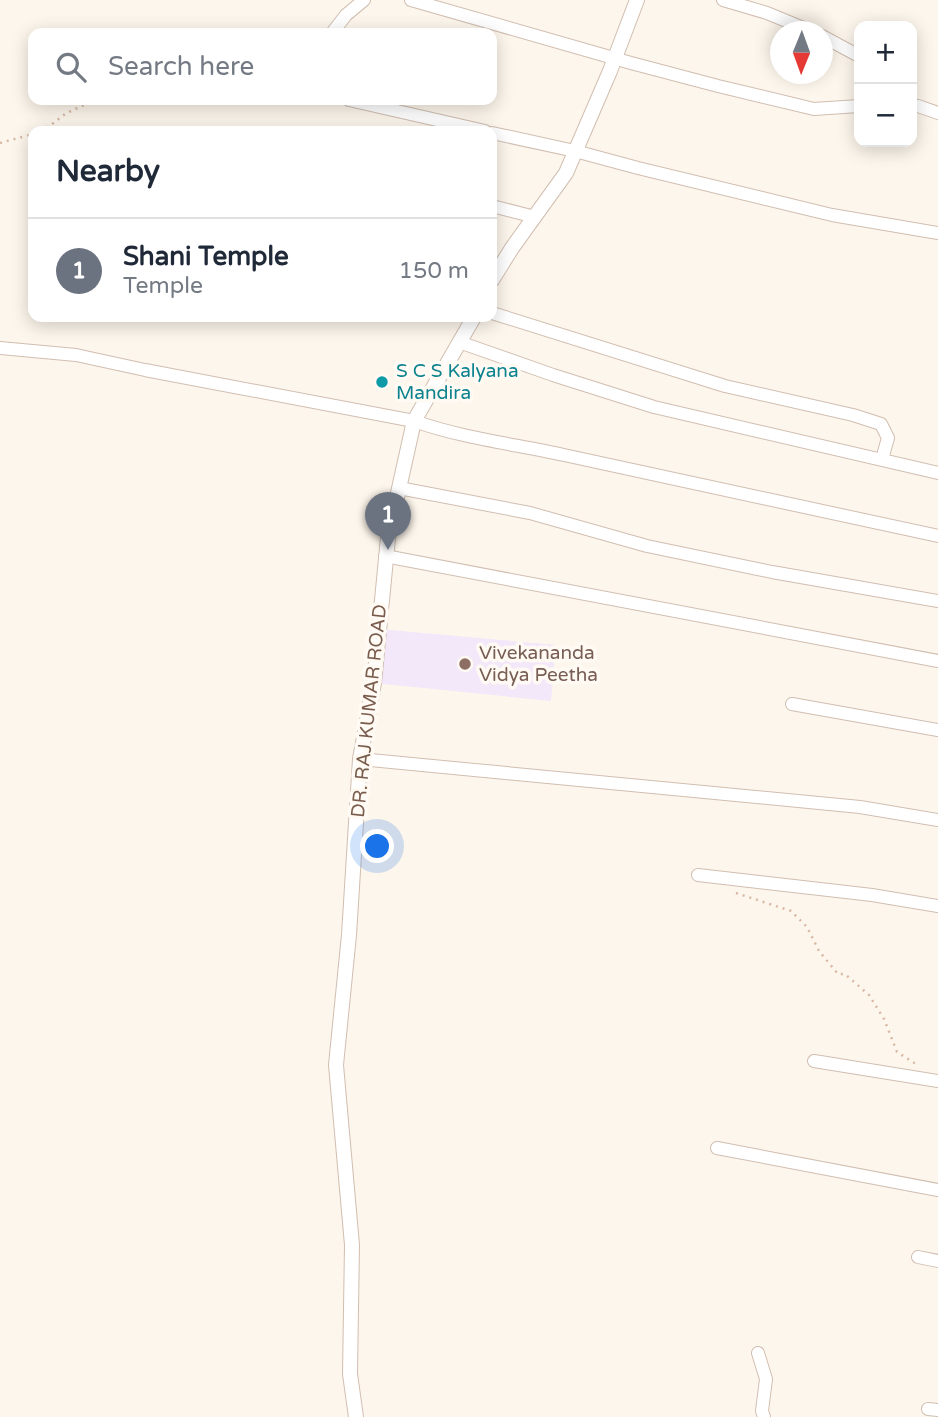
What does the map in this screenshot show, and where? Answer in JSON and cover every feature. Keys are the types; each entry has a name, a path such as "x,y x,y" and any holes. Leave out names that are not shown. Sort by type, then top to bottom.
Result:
{"street":[{"path":"336,28 364,0"},
{"path":"411,0 718,86 814,109 854,106"},
{"path":"497,270 566,173 637,0"},
{"path":"723,0 786,21"},
{"path":"833,42 854,53"},
{"path":"917,104 938,113"},
{"path":"371,105 463,126"},
{"path":"497,134 832,215 938,233"},
{"path":"497,207 535,217"},
{"path":"497,315 725,386 853,415 881,424 888,438 882,460"},
{"name":"DR. RAJ KUMAR ROAD","path":"356,1417 350,1374 352,1245 335,1065 349,935 360,759 374,683 385,556 414,421 471,322"},
{"path":"460,342 654,407 938,473"},
{"path":"0,348 76,355 414,421 437,429 527,446 938,536"},
{"path":"399,488 530,513 647,545 772,572 938,601"},
{"path":"385,556 938,661"},
{"path":"792,704 938,730"},
{"path":"360,759 860,807 938,820"},
{"path":"698,875 873,895 938,906"},
{"path":"814,1060 933,1081"},
{"path":"717,1148 938,1190"},
{"path":"918,1257 938,1261"},
{"path":"758,1353 766,1379 762,1411 764,1417"}],"path":[{"path":"49,126 84,105"},
{"path":"0,142 28,135"},
{"path":"733,891 791,911 807,928 819,951 838,974 845,974 869,995 884,1020 897,1052 925,1070 933,1081"}],"shaded area":[{"name":"Vivekananda Vidya Peetha","path":"379,629 556,645 551,701 374,683"}],"place":[{"name":"S C S Kalyana Mandira","path":"382,382"},
{"name":"Shani Temple","path":"388,550"},
{"name":"Vivekananda Vidya Peetha","path":"465,664"}]}
